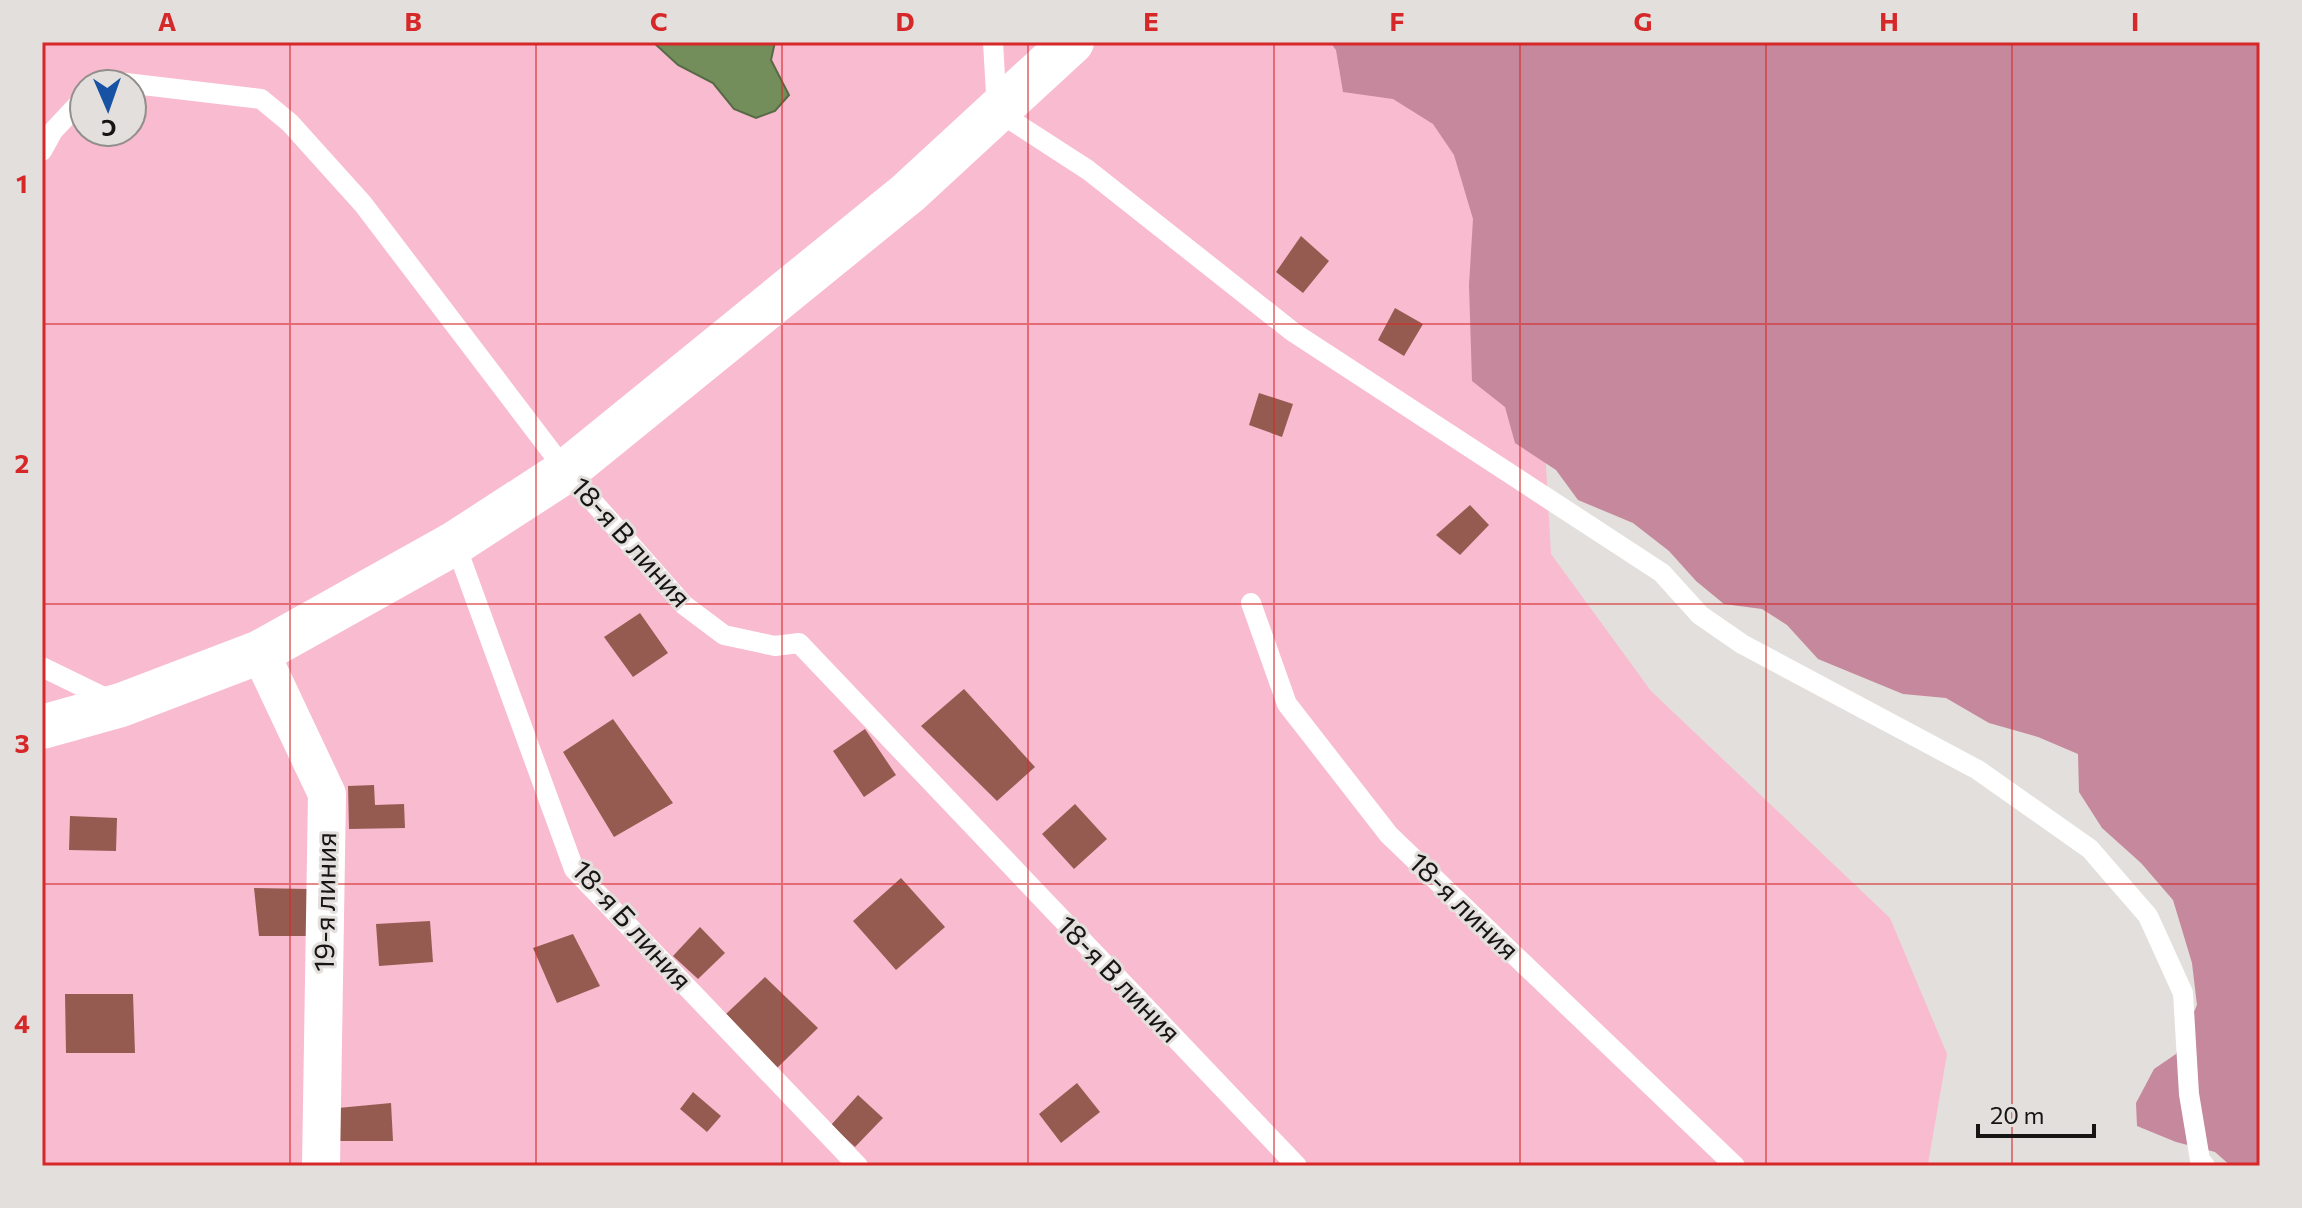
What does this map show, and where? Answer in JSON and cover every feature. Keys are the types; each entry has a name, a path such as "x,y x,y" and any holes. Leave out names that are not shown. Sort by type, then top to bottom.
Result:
{"street":[{"path":"42,727 121,705 260,652 455,543 566,471 908,193 1072,42"},
{"name":"19-я линия","path":"260,652 327,794 321,1166"}],"lane":[{"path":"993,42 997,111 1088,170 1293,332 1662,573 1700,615 1742,644 1978,770 2090,849 2148,916 2183,993 2189,1094 2200,1160 2205,1166"},
{"name":"18-я В линия","path":"148,86 261,99 290,123 363,204 566,471 684,605 724,635 775,646 799,643 1297,1166"},
{"path":"42,151 53,131 68,115"},
{"name":"18-я Б линия","path":"455,543 574,869 858,1166"},
{"name":"18-я линия","path":"1251,603 1287,704 1389,835 1735,1166"},
{"path":"42,667 121,705"}],"shaded area":[{"path":"42,42 1431,42 1544,431 1551,554 1651,691 1890,918 1947,1054 1930,1166 42,1166"},
{"path":"653,42 775,42 771,60 789,95 775,111 756,118 734,109 713,83 678,65"},
{"path":"1330,42 2260,42 2260,1166 2231,1166 2215,1152 2176,1142 2137,1126 2136,1103 2154,1069 2176,1054 2197,1005 2192,963 2173,900 2141,863 2102,828 2079,792 2078,754 2038,737 1989,723 1946,698 1903,694 1818,659 1787,625 1762,609 1724,604 1696,581 1669,551 1633,523 1578,500 1556,470 1515,443 1505,407 1472,381 1469,285 1473,219 1454,155 1433,124 1393,99 1343,92 1336,50"}],"building":[{"path":"1301,236 1329,261 1303,293 1276,272"},
{"path":"1395,308 1423,324 1404,356 1378,340"},
{"path":"1259,393 1293,404 1282,437 1249,425"},
{"path":"1470,505 1489,525 1460,555 1436,535"},
{"path":"640,613 668,653 633,677 604,637"},
{"path":"964,689 1035,767 997,801 921,726"},
{"path":"613,719 673,803 614,837 563,752"},
{"path":"865,729 896,775 864,797 833,751"},
{"path":"374,785 375,805 404,804 405,828 349,829 348,786"},
{"path":"1075,804 1107,839 1074,869 1042,834"},
{"path":"70,816 117,818 116,851 69,850"},
{"path":"901,878 945,927 896,970 853,921"},
{"path":"254,888 310,889 313,936 259,936"},
{"path":"430,921 433,962 379,966 376,924"},
{"path":"700,927 725,953 698,979 673,956"},
{"path":"573,934 600,986 557,1003 533,948"},
{"path":"765,977 818,1028 777,1068 726,1014"},
{"path":"65,994 133,994 135,1053 66,1053"},
{"path":"1077,1083 1100,1112 1061,1143 1039,1114"},
{"path":"693,1092 721,1116 707,1132 680,1109"},
{"path":"858,1095 883,1118 855,1147 831,1125"},
{"path":"391,1103 393,1141 339,1141 338,1108"}]}
